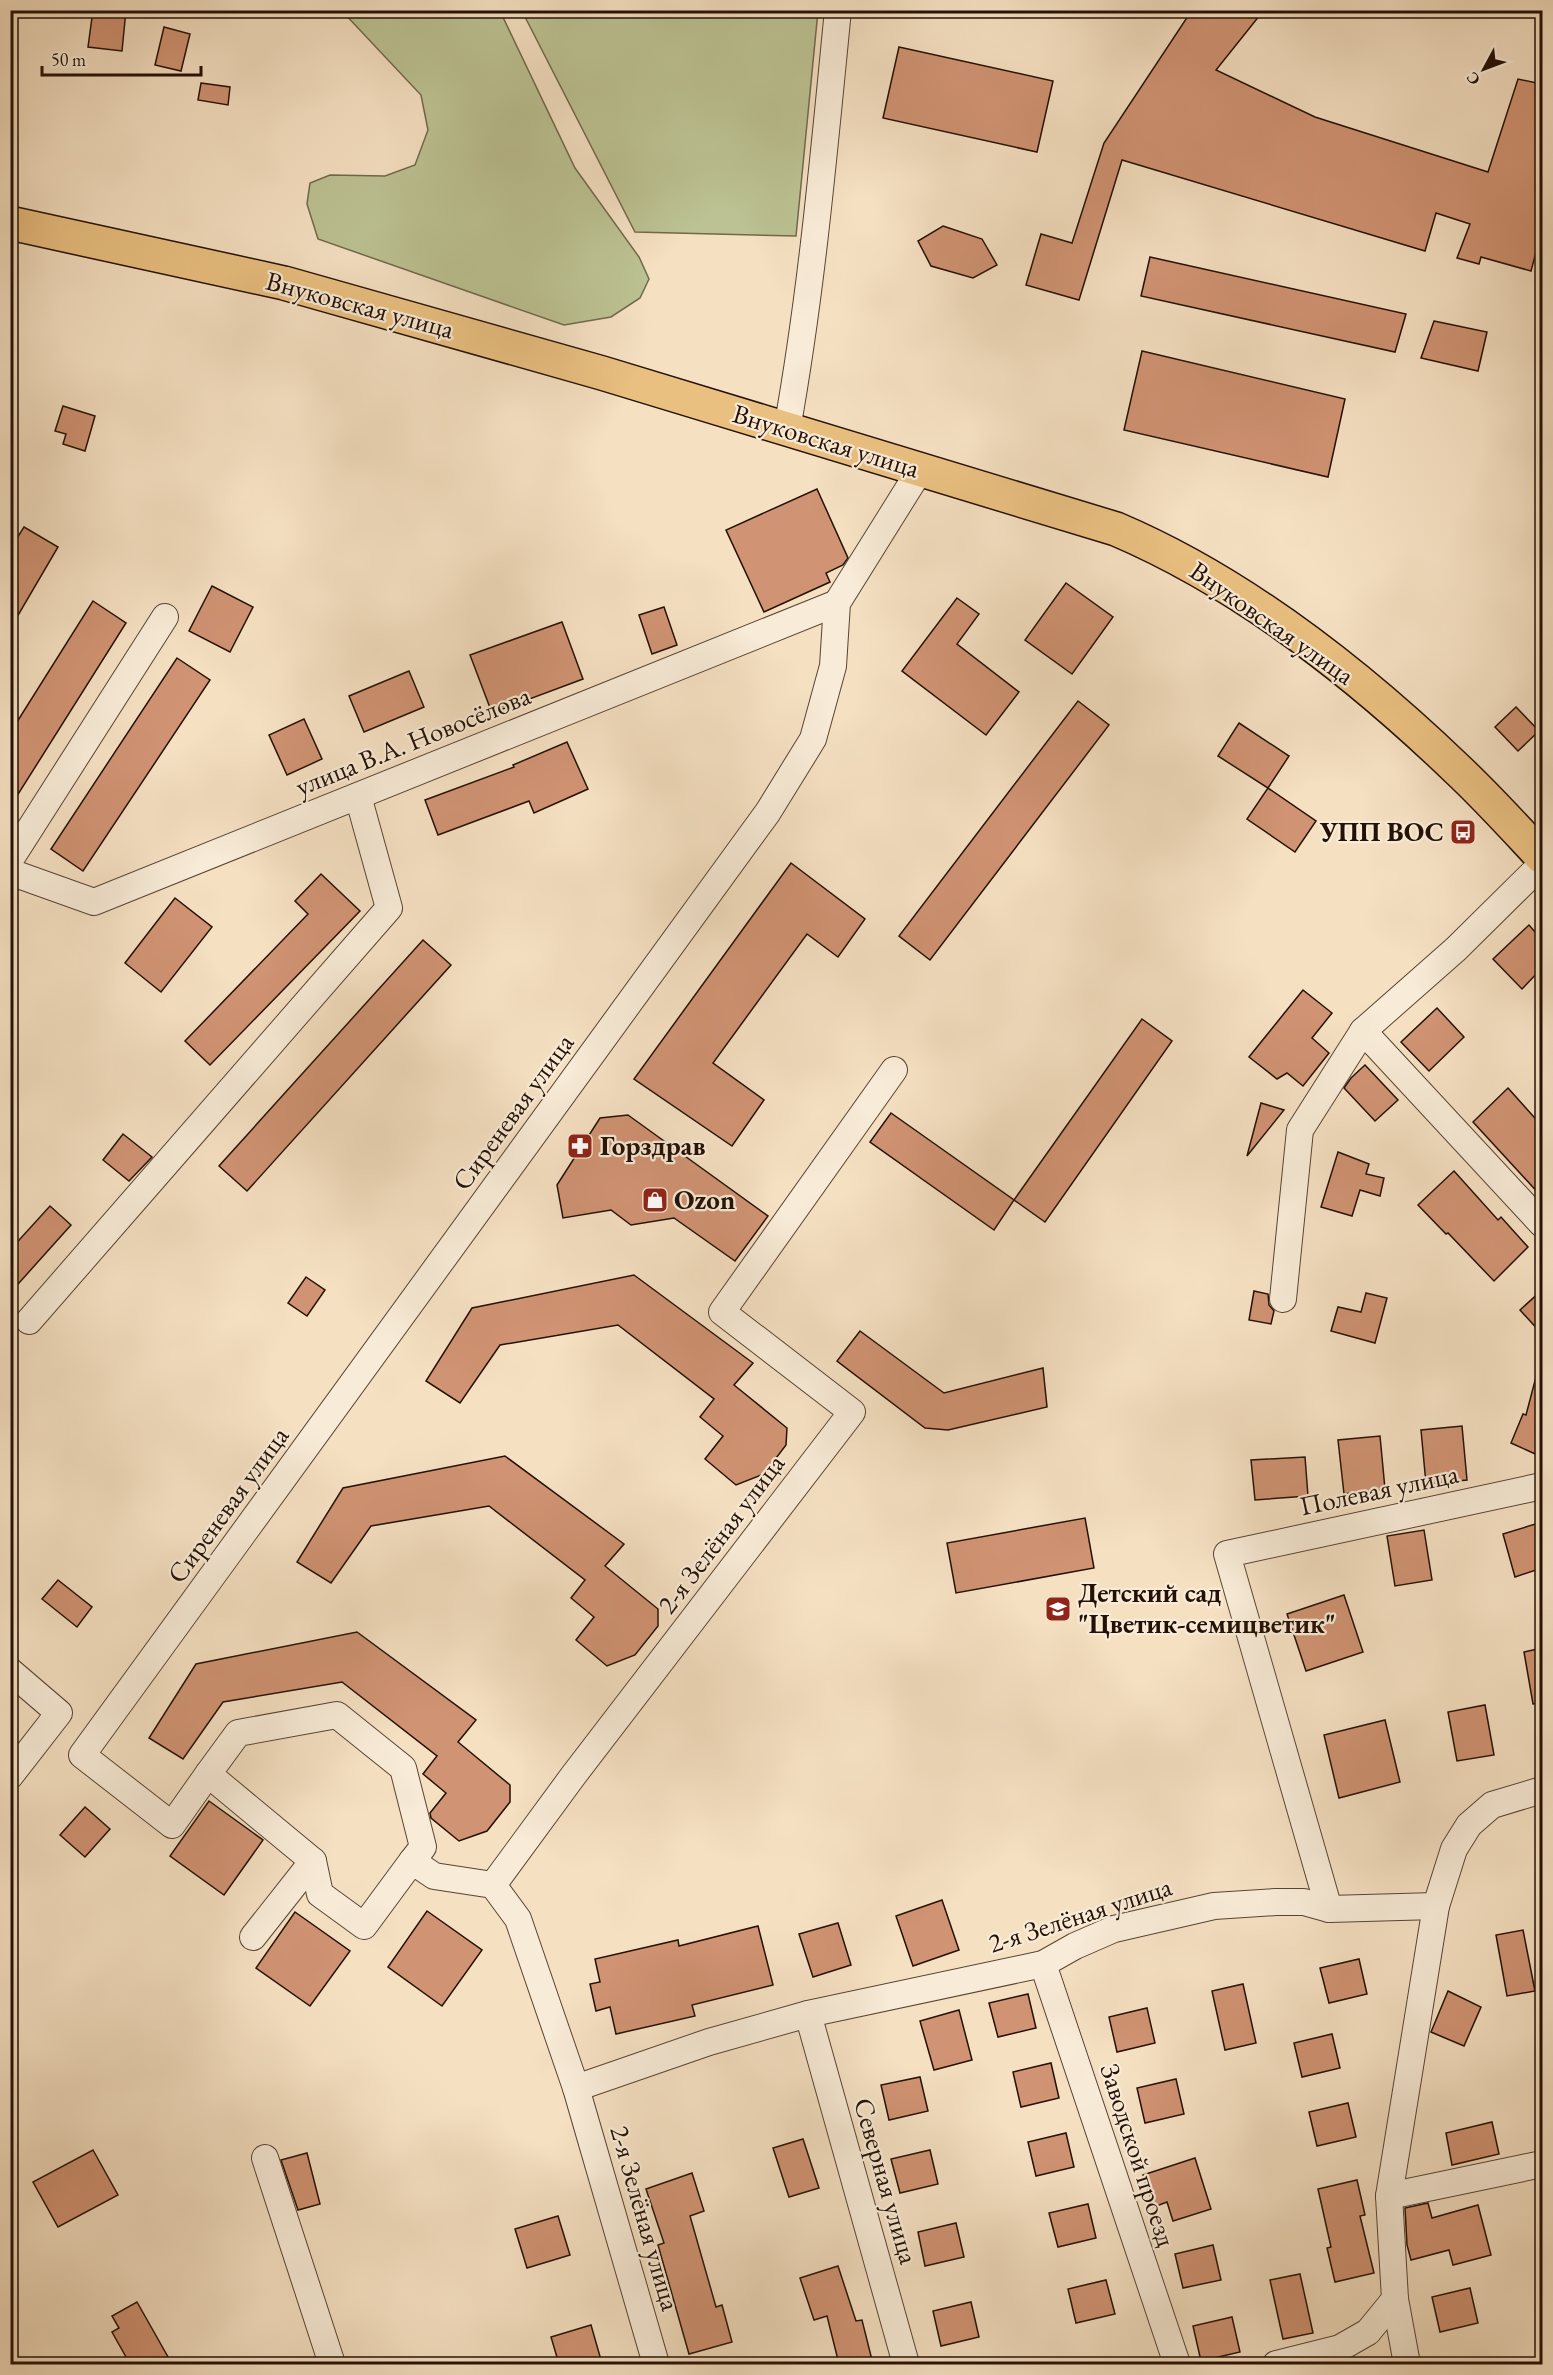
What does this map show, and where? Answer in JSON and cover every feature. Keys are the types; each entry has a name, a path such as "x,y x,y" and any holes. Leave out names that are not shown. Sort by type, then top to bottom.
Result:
{"main road":[{"name":"Внуковская улица","path":"10,223 284,283 602,373 1116,529 1160,548 1216,579 1291,630 1381,701 1458,769 1542,857"}],"street":[{"path":"787,429 801,351 814,251 838,10"},
{"name":"Сиреневая улица","path":"208,1774 172,1825 82,1755 768,812 813,739 833,666 837,603 920,470"},
{"name":"улица В.А. Новосёлова","path":"10,872 94,902 837,603"},
{"path":"10,860 165,617"},
{"path":"29,1321 390,908 358,796"},
{"path":"1283,1299 1300,1130 1363,1031 1456,949 1542,864"},
{"path":"1363,1031 1542,1224"},
{"name":"2-я Зелёная улица","path":"656,2364 576,2088 518,1919 493,1885 573,1776 852,1412 722,1312 894,1070"},
{"name":"Полевая улица","path":"1329,1909 1227,1554 1542,1486"},
{"path":"10,1671 59,1713 10,1776"},
{"path":"337,1715 403,1768 423,1847 364,1926 320,1894 313,1861 208,1774 238,1733 337,1715"},
{"path":"1407,2364 1395,2299 1389,2196 1436,1906 1454,1849 1470,1825 1492,1804 1542,1790"},
{"path":"253,1937 313,1861"},
{"path":"412,1861 434,1876 493,1885"},
{"name":"2-я Зелёная улица","path":"576,2088 709,2042 808,2014 1043,1964 1075,1946 1114,1929 1214,1906 1304,1902 1329,1909 1436,1906"},
{"name":"Заводской проезд","path":"1043,1964 1177,2364"},
{"name":"Северная улица","path":"808,2014 906,2364"},
{"path":"265,2158 332,2364"},
{"path":"1389,2196 1542,2164"},
{"path":"1276,2364 1340,2348 1368,2332 1395,2299"}],"green space":[{"path":"342,11 500,11 575,168 639,257 649,279 640,298 611,317 564,325 318,239 307,204 310,183 330,175 385,176 415,165 428,130 421,95"},
{"path":"522,11 818,11 796,236 635,232"}],"building":[{"path":"93,10 126,10 122,51 88,47"},
{"path":"1192,10 1264,10 1216,70 1315,117 1488,172 1518,79 1542,84 1542,230 1531,271 1481,257 1479,264 1457,258 1470,224 1436,213 1425,251 1122,160 1079,300 1026,285 1041,234 1072,243 1104,143"},
{"path":"164,27 190,34 181,71 155,65"},
{"path":"899,47 1053,81 1037,152 883,118"},
{"path":"201,83 230,87 228,105 198,100"},
{"path":"943,226 982,239 997,265 973,278 931,266 918,241"},
{"path":"1150,257 1406,314 1395,352 1141,296"},
{"path":"1434,321 1487,332 1478,371 1421,358"},
{"path":"1142,351 1345,399 1328,477 1124,430"},
{"path":"63,406 95,416 85,451 63,444 66,434 55,431"},
{"path":"817,489 848,558 843,565 826,573 830,582 764,612 726,530"},
{"path":"24,527 58,547 10,629 10,549"},
{"path":"1066,583 1113,617 1072,674 1025,640"},
{"path":"212,586 253,607 230,652 189,631"},
{"path":"957,598 979,614 957,644 1019,692 986,735 902,671"},
{"path":"93,601 126,623 10,807 10,733"},
{"path":"664,607 677,645 652,654 639,615"},
{"path":"562,622 583,679 492,713 470,655"},
{"path":"177,658 210,680 83,871 51,849"},
{"path":"409,671 424,707 364,732 349,696"},
{"path":"1078,701 1109,725 930,960 899,936"},
{"path":"1516,707 1539,731 1518,751 1495,727"},
{"path":"304,719 322,759 287,775 269,735"},
{"path":"1239,723 1289,756 1268,788 1218,756"},
{"path":"567,742 588,789 534,813 529,801 438,835 425,800 514,767 513,765"},
{"path":"1268,788 1316,821 1295,852 1247,819"},
{"path":"791,863 865,919 838,957 807,934 713,1063 764,1100 732,1146 634,1079"},
{"path":"321,874 360,911 210,1065 185,1041 308,914 295,901"},
{"path":"175,898 212,927 161,992 125,963"},
{"path":"1529,925 1542,940 1542,968 1522,989 1493,959"},
{"path":"423,940 451,965 247,1191 219,1166"},
{"path":"1303,990 1332,1013 1312,1038 1329,1053 1303,1086 1287,1073 1277,1079 1249,1057"},
{"path":"1437,1008 1464,1037 1429,1071 1401,1042"},
{"path":"1142,1019 1172,1041 1045,1222 1014,1200"},
{"path":"1365,1065 1398,1100 1375,1121 1344,1088"},
{"path":"1508,1088 1542,1126 1542,1197 1473,1122"},
{"path":"1261,1103 1284,1110 1247,1156"},
{"path":"891,1113 1014,1200 994,1230 870,1142"},
{"path":"628,1115 768,1216 735,1261 674,1218 631,1225 611,1210 563,1218 557,1185 600,1118"},
{"path":"123,1134 152,1157 129,1181 103,1160"},
{"path":"1338,1152 1369,1164 1366,1174 1384,1178 1380,1196 1360,1190 1352,1216 1321,1207"},
{"path":"1454,1171 1498,1220 1501,1217 1528,1247 1494,1281 1418,1205"},
{"path":"50,1206 71,1225 10,1293 10,1250"},
{"path":"634,1275 753,1363 734,1385 787,1428 786,1445 764,1474 736,1485 705,1459 723,1436 700,1417 714,1399 618,1325 500,1345 460,1403 426,1381 472,1308"},
{"path":"306,1277 325,1290 307,1316 288,1303"},
{"path":"1542,1290 1542,1334 1520,1310"},
{"path":"1254,1291 1268,1294 1269,1305 1274,1311 1271,1324 1249,1320"},
{"path":"1366,1293 1387,1298 1375,1343 1331,1331 1338,1307 1361,1312"},
{"path":"860,1331 944,1393 1043,1368 1047,1407 948,1430 925,1428 837,1361"},
{"path":"1537,1373 1542,1374 1542,1457 1511,1443 1523,1414 1526,1415"},
{"path":"1462,1426 1467,1480 1426,1484 1421,1430"},
{"path":"1380,1436 1385,1489 1344,1494 1338,1440"},
{"path":"505,1456 624,1544 605,1566 658,1609 658,1626 635,1655 607,1666 576,1640 594,1617 571,1598 585,1580 489,1506 371,1526 331,1583 297,1562 343,1488"},
{"path":"1305,1457 1308,1496 1255,1500 1251,1460"},
{"path":"1085,1518 1094,1568 956,1593 947,1543"},
{"path":"1542,1522 1542,1568 1515,1577 1503,1534"},
{"path":"1424,1530 1432,1580 1395,1586 1387,1536"},
{"path":"58,1580 92,1607 77,1627 42,1599"},
{"path":"1344,1595 1363,1652 1306,1671 1287,1614"},
{"path":"357,1632 476,1720 458,1742 510,1785 510,1802 487,1831 459,1841 431,1818 430,1813 446,1793 423,1774 437,1756 342,1682 223,1702 183,1759 149,1738 196,1664"},
{"path":"1542,1648 1542,1703 1533,1704 1524,1652"},
{"path":"1485,1705 1494,1755 1457,1761 1448,1712"},
{"path":"1385,1720 1400,1782 1339,1798 1324,1735"},
{"path":"209,1801 263,1840 224,1895 170,1856"},
{"path":"85,1807 110,1829 85,1857 60,1835"},
{"path":"942,1900 959,1950 913,1966 896,1916"},
{"path":"427,1911 482,1950 442,2006 388,1967"},
{"path":"295,1912 350,1951 310,2006 256,1968"},
{"path":"838,1923 851,1965 813,1977 799,1934"},
{"path":"758,1926 773,1985 692,2005 695,2016 616,2034 610,2007 596,2011 590,1984 600,1982 595,1959 678,1940 679,1946"},
{"path":"1523,1930 1535,1991 1507,1996 1496,1935"},
{"path":"1359,1959 1367,1994 1329,2003 1320,1968"},
{"path":"1243,1984 1256,2043 1225,2050 1212,1991"},
{"path":"1448,1991 1481,2007 1464,2046 1431,2032"},
{"path":"1028,1994 1036,2028 998,2037 989,2003"},
{"path":"1147,2008 1155,2043 1117,2052 1109,2017"},
{"path":"959,2010 972,2060 934,2070 920,2021"},
{"path":"1332,2034 1340,2068 1302,2077 1294,2043"},
{"path":"1051,2063 1059,2098 1021,2107 1013,2072"},
{"path":"920,2077 928,2111 889,2120 881,2085"},
{"path":"1176,2079 1184,2114 1145,2123 1137,2088"},
{"path":"1348,2103 1356,2137 1317,2146 1309,2112"},
{"path":"1492,2122 1499,2154 1452,2165 1446,2133"},
{"path":"1066,2133 1074,2167 1036,2176 1028,2142"},
{"path":"803,2139 819,2188 789,2197 773,2148"},
{"path":"93,2150 118,2195 58,2227 33,2182"},
{"path":"930,2150 938,2184 900,2193 891,2159"},
{"path":"307,2153 320,2204 298,2210 281,2160"},
{"path":"1195,2158 1211,2209 1173,2221 1167,2202 1154,2207 1143,2175"},
{"path":"692,2173 704,2211 690,2216 716,2307 722,2305 732,2342 689,2354 658,2245 664,2243 646,2189"},
{"path":"1357,2180 1365,2215 1360,2216 1374,2273 1335,2282 1327,2248 1331,2247 1318,2189"},
{"path":"1428,2203 1432,2218 1478,2205 1491,2255 1453,2265 1449,2250 1411,2260 1407,2245 1405,2208"},
{"path":"1088,2204 1096,2238 1058,2247 1049,2213"},
{"path":"558,2216 570,2255 527,2268 515,2229"},
{"path":"956,2223 964,2257 925,2266 918,2232"},
{"path":"1213,2245 1221,2280 1183,2288 1175,2254"},
{"path":"838,2266 856,2321 862,2320 873,2364 839,2364 827,2316 814,2320 800,2278"},
{"path":"1300,2274 1313,2333 1283,2339 1270,2280"},
{"path":"1106,2280 1115,2314 1076,2323 1068,2289"},
{"path":"1470,2288 1478,2323 1440,2332 1432,2297"},
{"path":"137,2302 172,2364 130,2364 112,2332 119,2328 112,2316"},
{"path":"971,2302 979,2337 941,2346 933,2311"},
{"path":"1232,2317 1240,2352 1201,2361 1193,2326"},
{"path":"591,2325 601,2360 587,2364 559,2364 551,2337"}],"place":[{"name":"УПП ВОС","path":"1463,832"},
{"name":"Горздрав","path":"580,1146"},
{"name":"Ozon","path":"655,1200"},
{"name":"Детский сад \"Цветик-семицветик\"","path":"1058,1609"}]}
